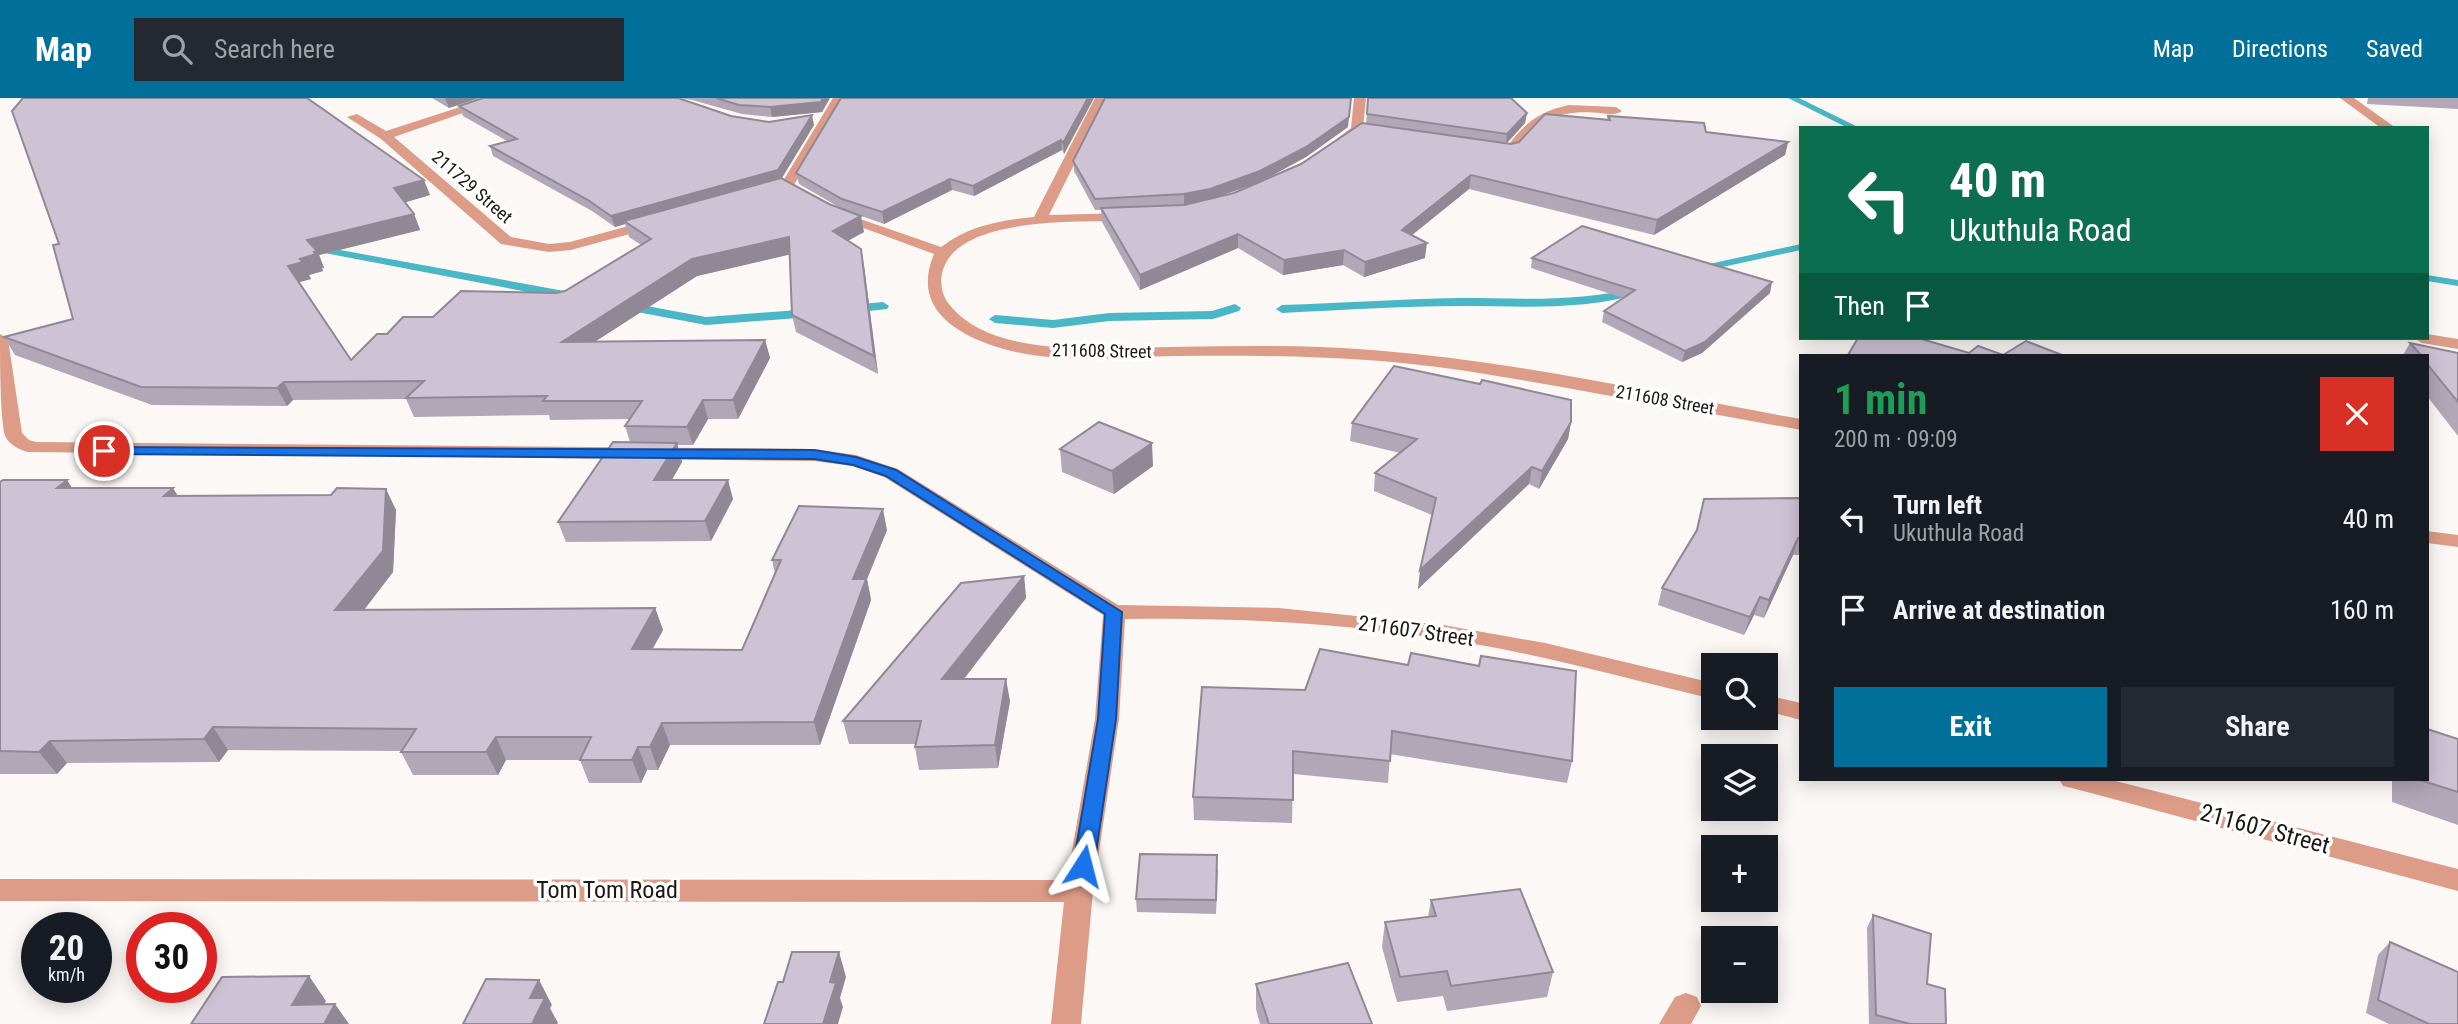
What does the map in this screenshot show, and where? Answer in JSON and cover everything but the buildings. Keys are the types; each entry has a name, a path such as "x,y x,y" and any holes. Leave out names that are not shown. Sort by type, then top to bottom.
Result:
{"street":[{"name":"211729 Street","path":"385,136 500,98"},
{"path":"839,98 821,118 782,188 824,209 942,252 967,237 996,226 1040,219 1150,215"},
{"path":"1040,219 1101,98"},
{"path":"1325,155 1364,130 1360,98"},
{"path":"2346,98 2387,126"},
{"path":"1472,146 1510,151 1544,116 1558,109 1570,107 1616,111"},
{"name":"211729 Street","path":"354,117 385,136 506,242 550,248 572,246 665,220"},
{"name":"211608 Street","path":"942,252 934,268 933,285 943,307 972,330 1003,344 1061,353 1208,351 1370,355 1513,374 1799,425"},
{"path":"2429,339 2458,344"},
{"path":"0,340 13,434 22,444 34,448 52,451 814,454 856,461 891,473 1114,612 1107,719 1079,891 1066,1024"},
{"path":"2429,537 2458,541"},
{"name":"211607 Street","path":"1114,612 1175,610 1338,621 1444,633 1578,658 1701,688"},
{"path":"1778,707 1799,712"},
{"name":"211607 Street","path":"2079,781 2458,880"},
{"name":"Tom Tom Road","path":"0,890 1079,891"}],"waterway":[{"path":"1792,98 1852,126"},
{"path":"1695,270 1799,247"},
{"path":"313,248 575,297"},
{"path":"2429,278 2458,283"},
{"path":"1282,309 1458,302 1573,302 1618,297 1638,291"},
{"path":"625,306 706,321 811,313"},
{"path":"851,309 883,306"},
{"path":"995,319 1053,324 1109,317 1213,315 1235,308"}],"route":[{"path":"104,451 814,454 856,461 891,473 1114,612 1107,719 1083,866"}]}
